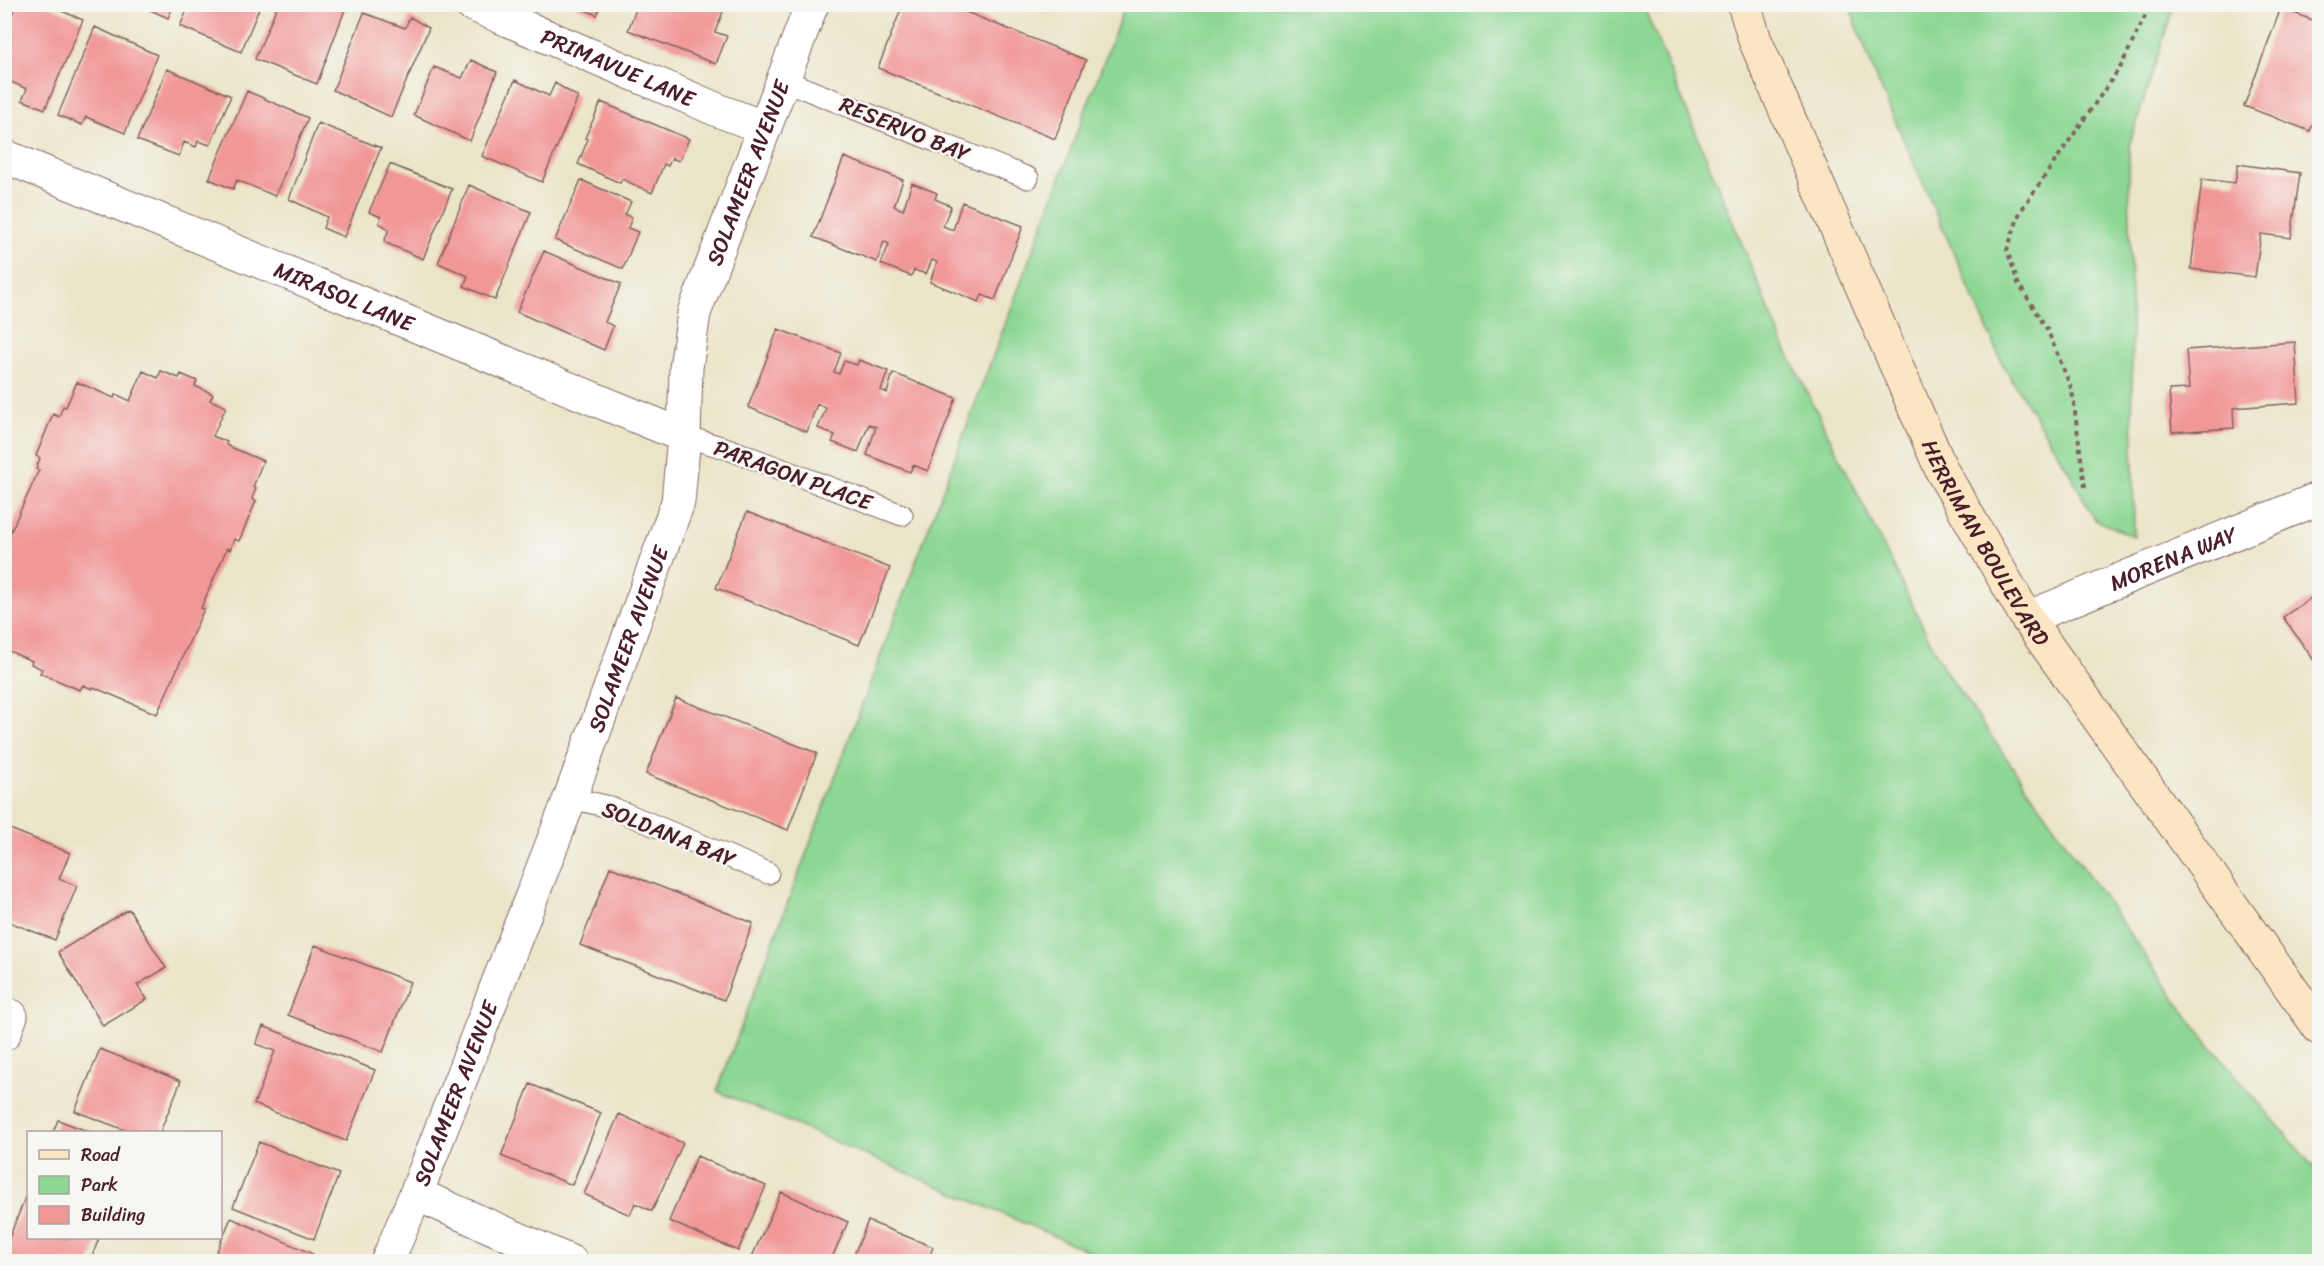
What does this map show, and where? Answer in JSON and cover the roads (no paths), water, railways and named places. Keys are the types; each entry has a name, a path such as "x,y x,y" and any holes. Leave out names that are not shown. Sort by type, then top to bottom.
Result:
{"main road":[{"name":"HERRIMAN BOULEVARD","path":"1744,4 1755,40 1942,471 2027,618 2319,1029"}],"street":[{"name":"PRIMAVUE LANE","path":"471,4 720,111 765,128"},
{"name":"SOLAMEER AVENUE","path":"387,1262 416,1194 570,798 678,502 684,436 686,368 694,313 812,4"},
{"name":"MIRASOL LANE","path":"4,156 684,436"},
{"name":"MORENA WAY","path":"2027,618 2319,498"},
{"path":"4,1013 11,1016 4,1034"},
{"path":"416,1194 572,1262"}],"lane":[{"name":"RESERVO BAY","path":"783,80 1028,178"},
{"name":"PARAGON PLACE","path":"684,436 728,449 902,515"},
{"name":"SOLDANA BAY","path":"570,798 610,807 768,873"}]}
